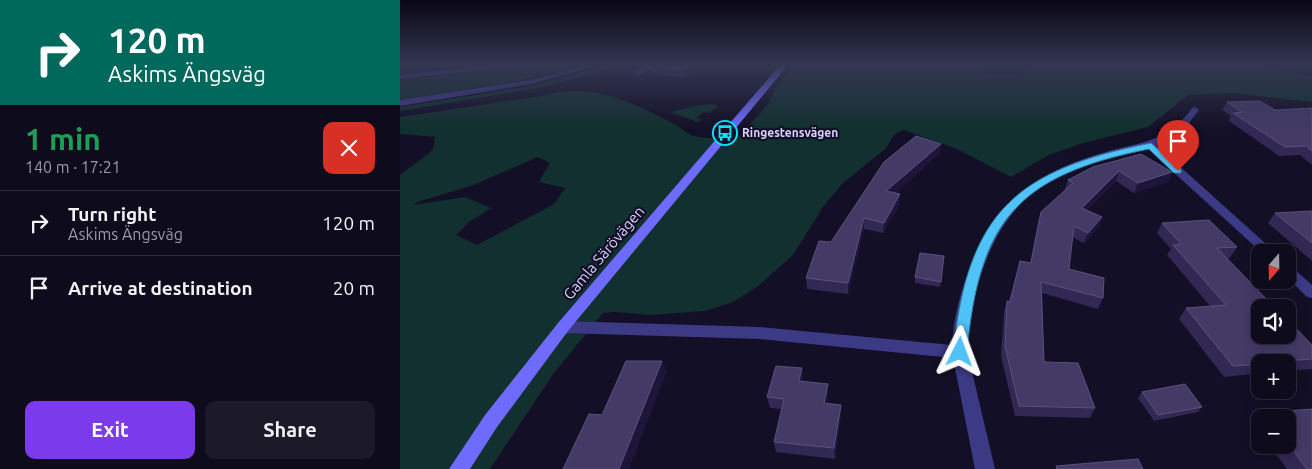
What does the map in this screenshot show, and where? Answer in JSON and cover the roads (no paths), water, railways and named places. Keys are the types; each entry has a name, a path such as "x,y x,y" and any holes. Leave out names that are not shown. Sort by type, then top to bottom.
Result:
{"street":[{"path":"400,103 501,87"},
{"name":"Gamla Särövägen","path":"459,469 491,421 564,327 766,87"},
{"path":"986,469 960,352 964,309 976,264 993,229 1006,212 1030,188 1062,170 1105,155 1151,146 1189,122 1195,110"},
{"path":"1151,146 1259,244"},
{"path":"1296,278 1312,293"},
{"path":"564,327 760,333 960,352"}],"place":[{"name":"Ringestensvägen","path":"725,133"}]}
